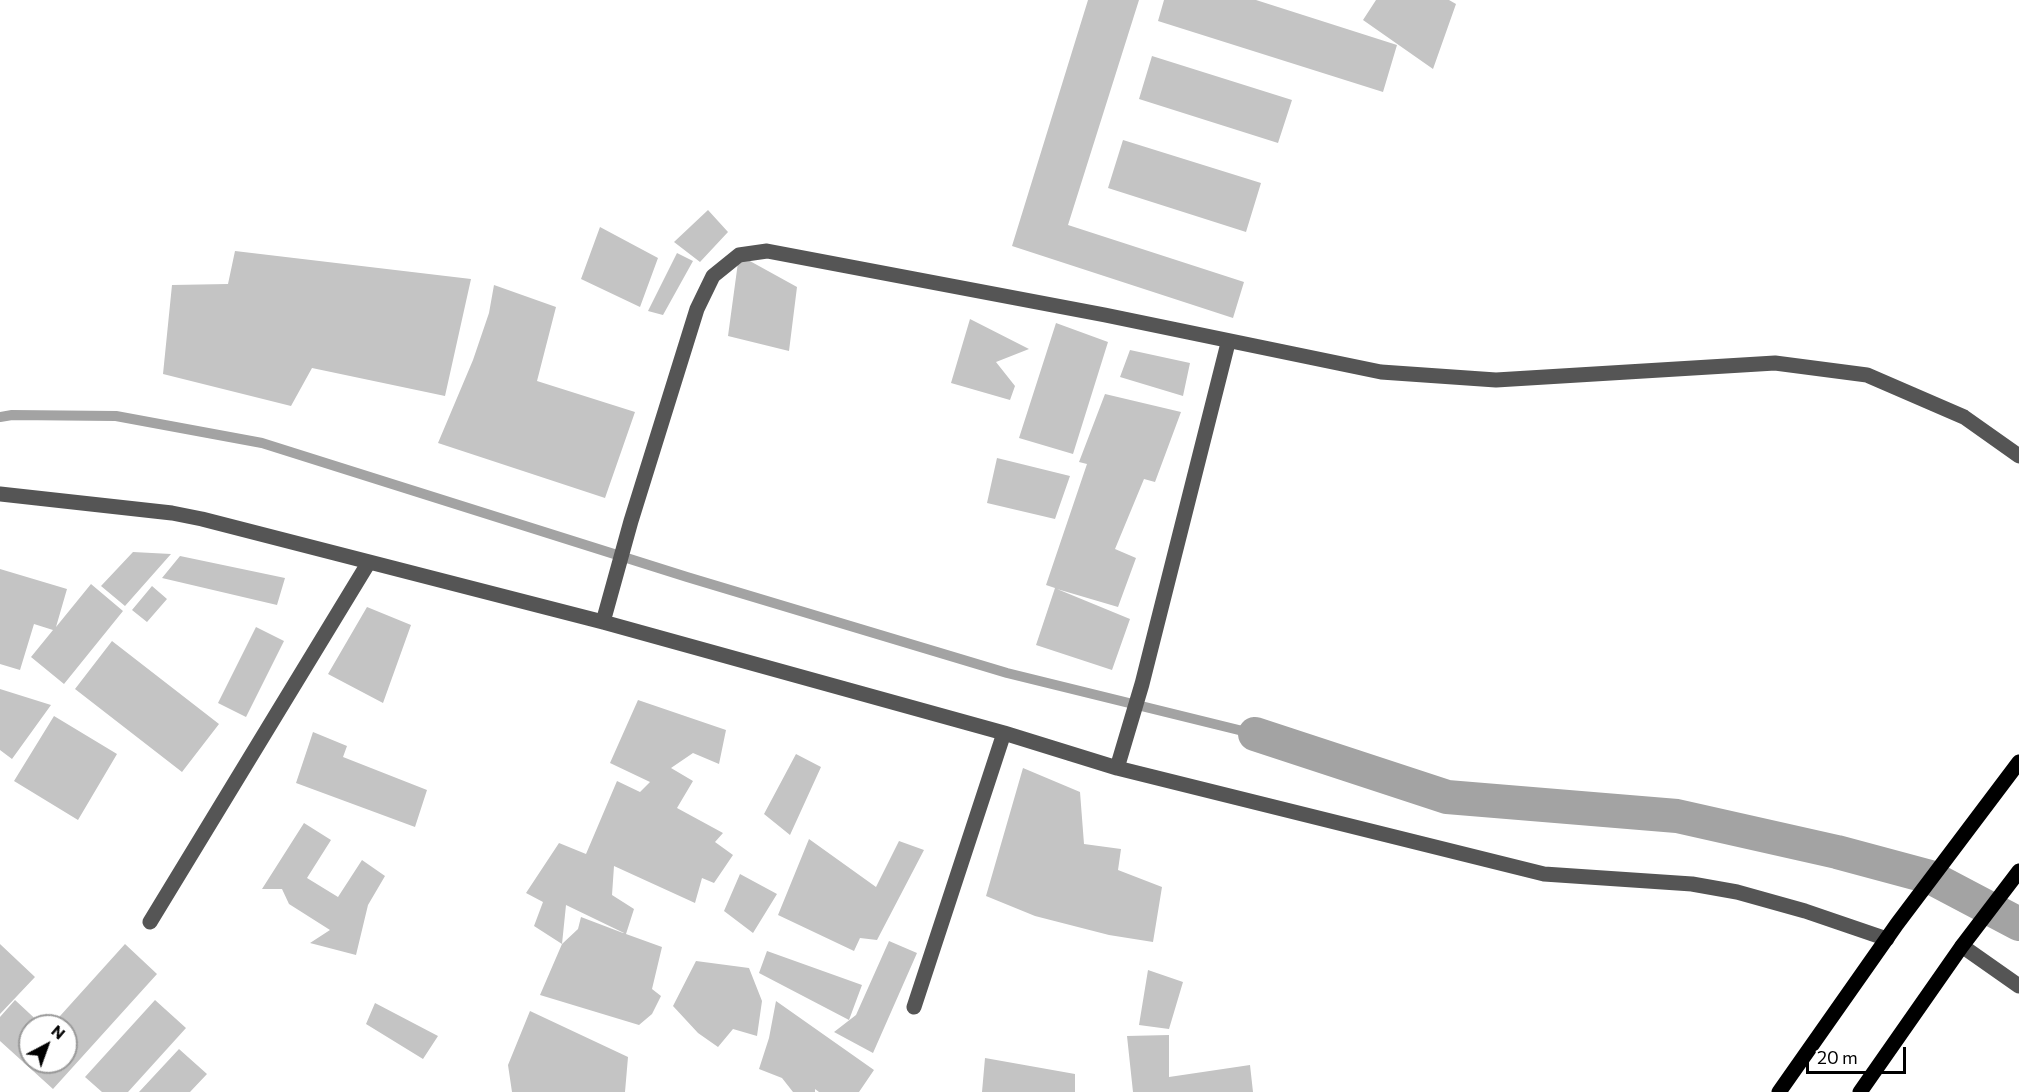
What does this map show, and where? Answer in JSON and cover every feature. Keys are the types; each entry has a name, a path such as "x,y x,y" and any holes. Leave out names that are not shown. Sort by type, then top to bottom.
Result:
{"main road":[{"path":"1779,1092 1897,924 2019,762"},
{"path":"1860,1092 2015,876"}],"street":[{"path":"603,622 631,521 697,309 713,276 739,255 767,251 1105,315 1228,343 1381,372 1497,380 1775,363 1867,375 1964,417 2019,456"},
{"path":"1117,768 1142,684 1228,343"},
{"path":"0,494 172,513 603,622 1004,733 1117,768 1544,874 1692,884 1737,892 1805,911 1887,939"},
{"path":"150,922 369,562"},
{"path":"914,1007 1004,733"},
{"path":"1967,941 2019,986"}],"building":[{"path":"1088,0 1139,0 1068,225 1244,282 1233,318 1012,246"},
{"path":"1164,0 1256,0 1397,45 1383,92 1158,21"},
{"path":"1376,0 1449,0 1456,4 1433,69 1363,20"},
{"path":"1152,56 1292,100 1278,143 1139,99"},
{"path":"1123,140 1261,183 1246,232 1108,188"},
{"path":"708,210 728,232 700,262 674,242"},
{"path":"600,227 658,258 640,307 581,279"},
{"path":"235,251 471,279 445,396 312,368 291,406 163,374 172,285 228,284"},
{"path":"677,253 693,261 663,315 648,311"},
{"path":"739,255 797,287 789,351 728,336"},
{"path":"494,285 556,307 537,381 635,412 605,498 438,443 473,360 489,313"},
{"path":"970,319 1029,349 996,362 1015,386 1010,400 951,383"},
{"path":"1056,323 1108,342 1073,454 1019,438"},
{"path":"1130,350 1190,363 1183,396 1120,377"},
{"path":"1105,394 1181,412 1155,482 1144,479 1115,549 1136,558 1118,607 1057,589 1130,619 1112,670 1036,645 1055,588 1046,585 1087,464 1079,462"},
{"path":"997,458 1070,476 1055,519 987,503"},
{"path":"133,552 171,554 125,606 101,586"},
{"path":"180,556 285,578 277,605 162,578"},
{"path":"0,569 67,589 56,627 91,584 123,611 64,684 31,657 53,630 34,624 20,670 0,664"},
{"path":"152,586 167,599 147,622 132,610"},
{"path":"367,607 411,625 383,703 328,674"},
{"path":"256,627 284,641 246,717 218,703"},
{"path":"112,641 219,724 182,772 75,689"},
{"path":"0,689 51,705 12,759 0,750"},
{"path":"638,700 726,730 719,764 693,753 671,768 693,781 677,808 723,833 715,842 733,855 714,883 702,878 695,903 614,866 612,895 634,909 626,934 662,947 652,989 661,996 652,1014 639,1025 540,995 562,944 534,926 543,902 526,893 559,843 586,854 617,781 640,792 650,782 610,763","holes":["566,905 624,933 581,917 578,929 562,944"]},
{"path":"54,716 117,754 78,820 14,781"},
{"path":"313,732 347,746 343,757 427,790 415,827 296,783"},
{"path":"796,754 821,767 790,835 764,814"},
{"path":"1023,768 1080,792 1084,844 1121,849 1118,870 1162,887 1153,942 1109,935 1035,916 986,896"},
{"path":"304,823 331,840 307,878 338,897 362,860 385,876 368,905 356,955 310,943 330,930 289,904 282,889 262,889"},
{"path":"809,839 876,887 899,841 924,850 877,940 860,938 854,951 778,915"},
{"path":"740,874 777,894 753,933 724,911"},
{"path":"889,941 917,953 873,1053 834,1032 856,1015"},
{"path":"0,944 35,977 0,1014"},
{"path":"125,944 157,974 78,1061 78,1014 62,1014"},
{"path":"767,951 862,985 849,1020 759,973"},
{"path":"696,961 749,968 762,1001 757,1036 733,1029 718,1047 698,1033 673,1006"},
{"path":"1148,970 1183,982 1169,1029 1139,1025"},
{"path":"15,1000 30,1014 18,1014 18,1057 0,1041 0,1017"},
{"path":"155,1000 186,1028 128,1092 102,1092 85,1077"},
{"path":"776,1001 874,1070 859,1092 819,1092 815,1089 815,1092 793,1092 782,1078 759,1069 769,1038"},
{"path":"375,1003 438,1036 423,1059 366,1024"},
{"path":"530,1011 628,1057 625,1092 512,1092 508,1065"},
{"path":"1169,1035 1169,1077 1250,1065 1253,1092 1133,1092 1127,1036"},
{"path":"179,1049 207,1074 190,1092 139,1092"},
{"path":"985,1058 1075,1074 1075,1092 982,1092"},
{"path":"36,1074 67,1074 53,1089"}],"waterway":[{"path":"0,417 12,415 116,416 262,443 687,577 1007,673 1255,734"},
{"path":"1255,734 1447,797 1677,816 1837,852 1930,877 2019,924"}]}
